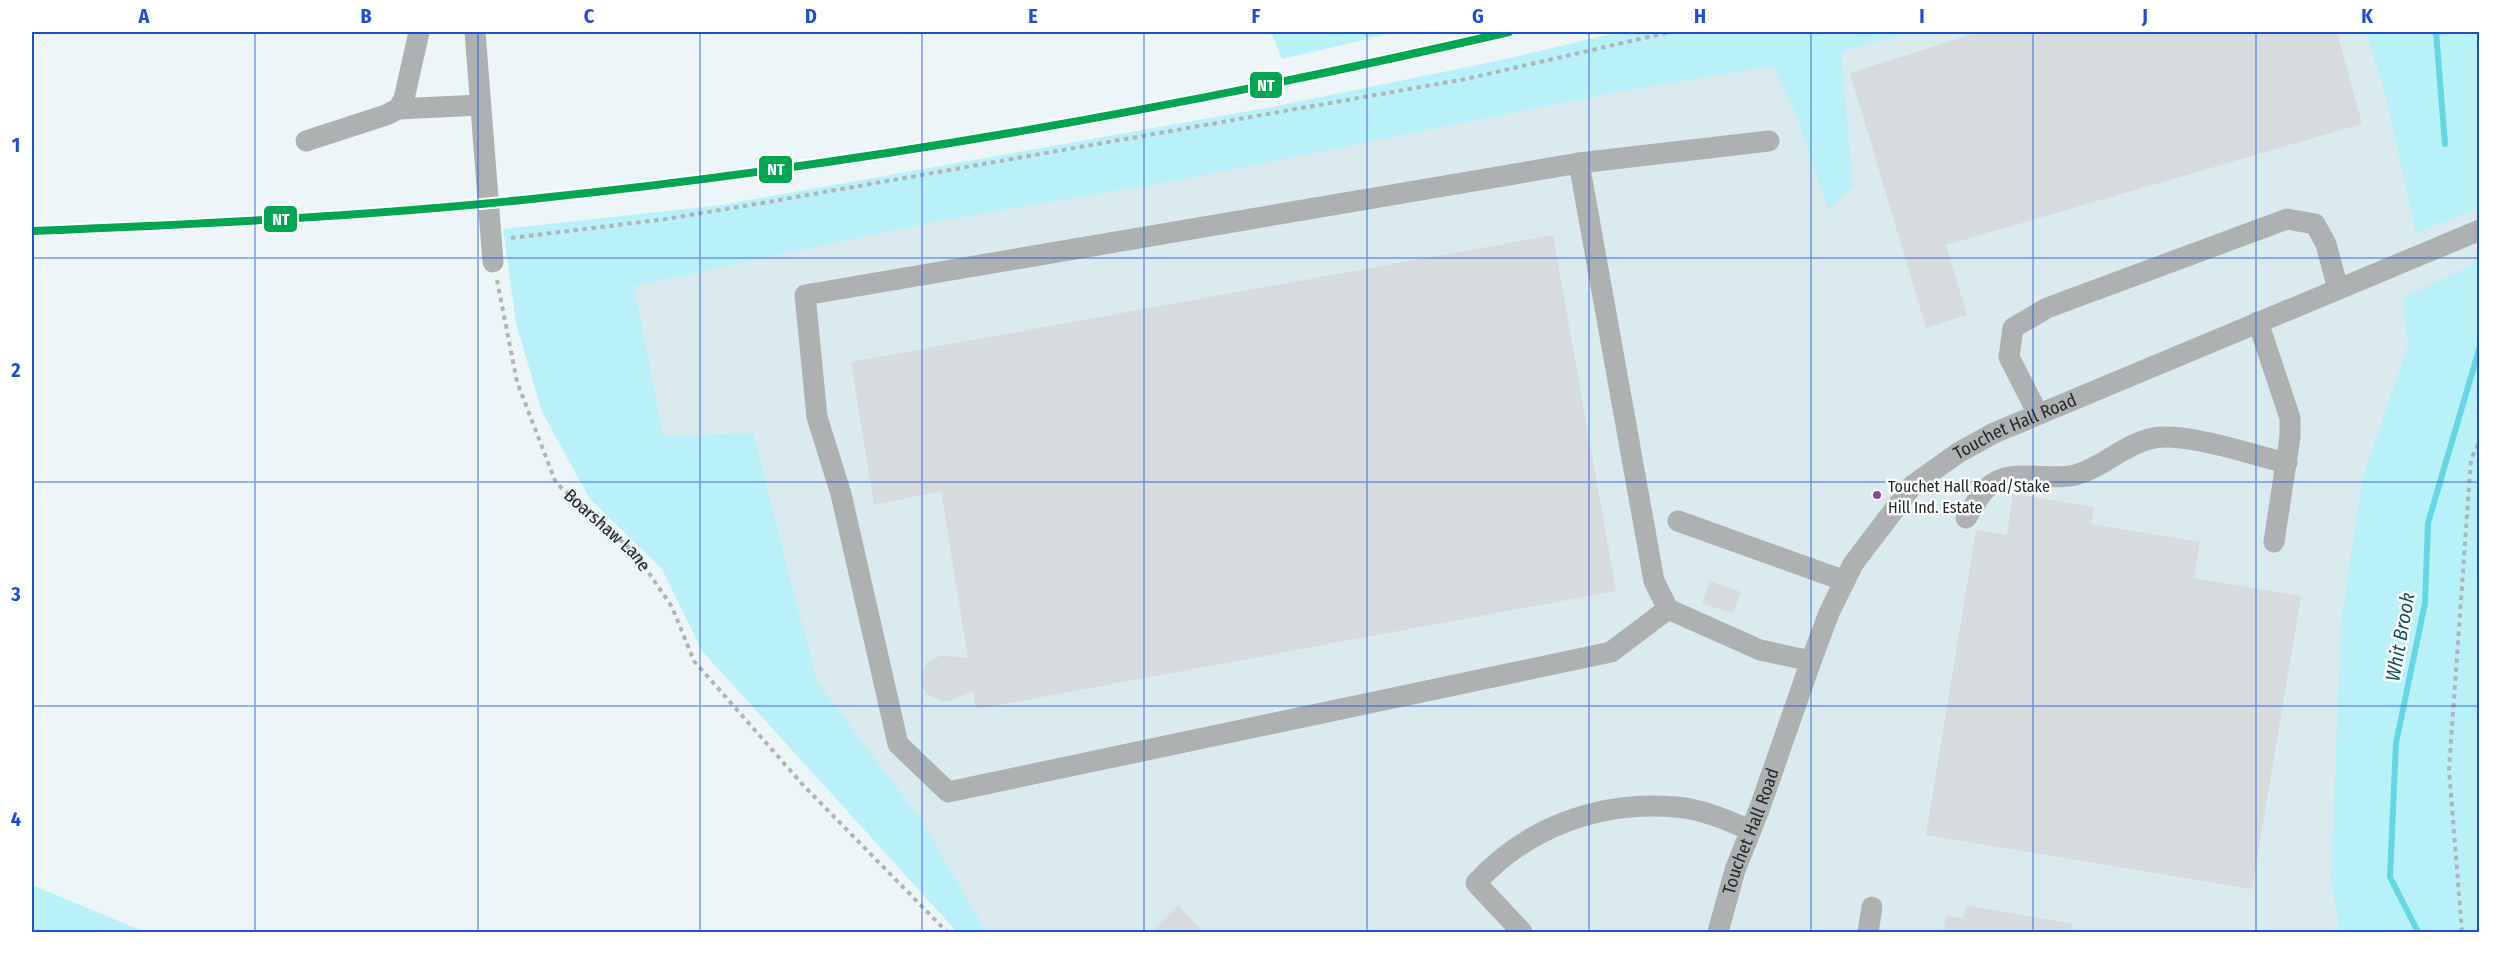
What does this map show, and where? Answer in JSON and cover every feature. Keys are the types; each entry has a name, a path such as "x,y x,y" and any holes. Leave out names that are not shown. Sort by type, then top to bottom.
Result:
{"street":[{"path":"398,109 404,99 419,32"},
{"path":"475,32 492,251"},
{"path":"306,141 386,116 398,109 480,105"},
{"path":"1668,609 1611,652 948,792 898,744 841,494 818,417 806,296 1579,163 1769,141"},
{"path":"1579,163 1654,580 1668,609 1760,650 1811,661"},
{"path":"2038,414 2009,357 2013,328 2047,308 2287,219 2315,224 2326,244 2338,289"},
{"name":"Touchet Hall Road","path":"1718,933 1735,870 1829,613 1853,564 1913,485 1958,453 2038,414 2480,230"},
{"path":"2258,322 2289,409 2291,429 2274,542"},
{"path":"1966,518 1985,489 2000,480 2023,476 2076,475 2138,443 2159,437 2183,438 2287,463"},
{"path":"1678,521 1845,581"},
{"path":"1522,933 1476,883 1497,860 1518,844 1557,824 1602,812 1644,806 1676,807 1699,811 1750,830"},
{"path":"1868,933 1872,907"}],"path":[{"path":"492,251 1466,79 1670,32"},
{"name":"Boarshaw Lane","path":"492,251 517,382 556,483 636,554 672,607 694,662 804,786 946,933"},
{"path":"2462,933 2449,769 2471,459 2480,440"}],"shaded area":[{"path":"1271,32 1397,32 1282,59"},
{"path":"1619,32 1910,32 1841,52 1853,186 1828,210 1795,112 1773,66 1612,93 1179,180 932,222 634,286 663,436 753,433 817,682 922,821 986,932 957,932 702,651 662,569 590,499 542,412 516,323 503,229 722,205 1272,107 1511,58"},
{"path":"1766,32 2479,32 2479,932 977,932 650,444 621,233"},
{"path":"2366,32 2479,32 2479,208 2416,233 2385,93"},
{"path":"2479,261 2479,932 2340,932 2331,879 2341,625 2362,480 2408,345 2403,298"},
{"path":"32,885 145,932 32,932"}],"building":[{"path":"1979,32 2337,32 2362,124 1946,245 1967,315 1926,328 1850,73"},
{"path":"1553,235 1616,591 976,709 973,691 948,701 940,701 926,693 922,687 921,673 929,661 942,655 968,658 941,491 874,505 851,362"},
{"path":"2013,494 2094,507 2091,524 2200,542 2194,578 2301,596 2252,889 1926,835 1976,530 2007,535"},
{"path":"1710,581 1741,592 1733,614 1702,603"},
{"path":"1178,905 1204,933 1150,933"},
{"path":"1966,905 2072,924 2072,933 1943,933 1946,915 1963,918"}],"waterway":[{"name":"Whit Brook","path":"2436,32 2445,144"},
{"name":"Whit Brook","path":"2418,932 2390,877 2396,743 2425,603 2428,523 2480,346"}],"transit line":[{"name":"NT","path":"32,231 414,210 541,198 785,168 1028,130 1148,108 1509,32"}],"place":[{"name":"Touchet Hall Road/Stake Hill Ind. Estate","path":"1877,495"}]}
